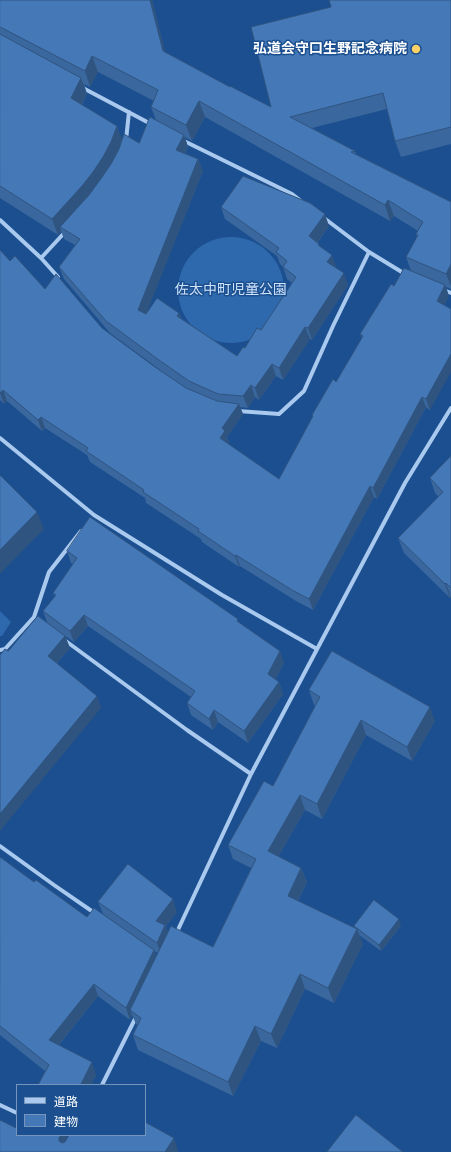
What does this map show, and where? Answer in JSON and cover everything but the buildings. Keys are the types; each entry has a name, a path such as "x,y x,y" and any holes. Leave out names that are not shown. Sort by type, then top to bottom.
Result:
{"street":[{"path":"73,83 157,127"},
{"path":"126,143 129,112"},
{"path":"178,138 292,194 303,203"},
{"path":"321,216 369,252 412,277"},
{"path":"0,220 41,258 61,282"},
{"path":"41,258 68,229"},
{"path":"237,410 279,414 304,390 369,252"},
{"path":"438,288 451,293"},
{"path":"173,939 252,774 317,649 405,483 451,408"},
{"path":"0,438 94,515 222,595 317,649"},
{"path":"90,520 94,515"},
{"path":"0,650 5,650 34,617 49,572 85,526"},
{"path":"34,617 40,622"},
{"path":"59,636 186,730 252,774"},
{"path":"0,846 99,916"},
{"path":"102,1084 140,1009"},
{"path":"0,1105 16,1113"}],"green space":[{"name":"佐太中町児童公園","path":"231,237 251,241 268,253 280,270 284,290 280,310 268,327 251,339 231,343 211,339 194,327 182,310 178,290 182,270 194,253 211,241"},
{"path":"0,611 11,622 2,636 0,636"}],"place":[{"name":"弘道会守口生野記念病院","path":"416,49"}]}
